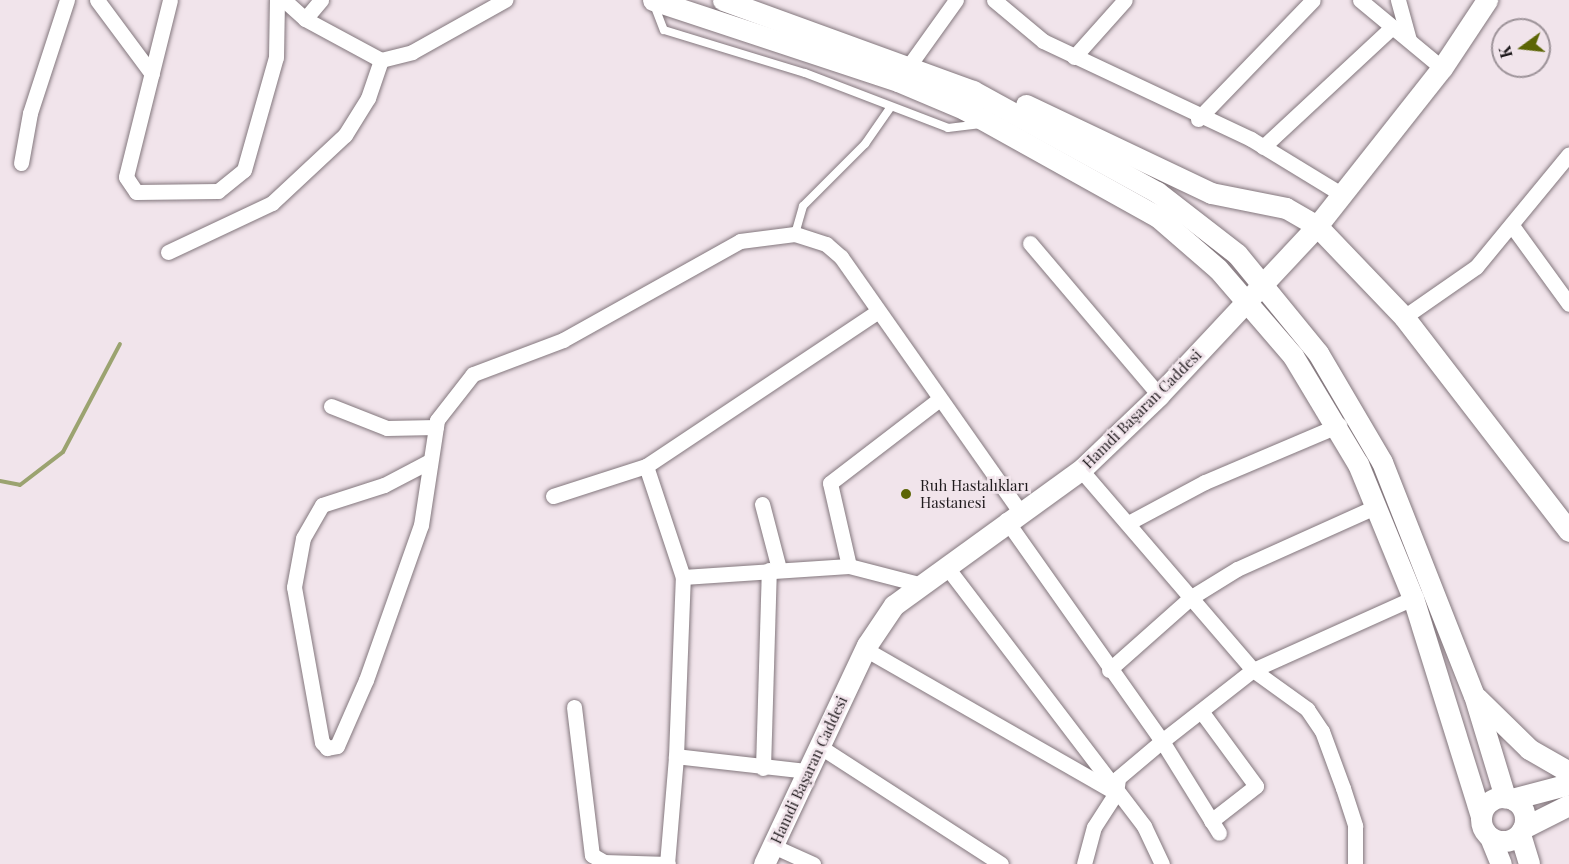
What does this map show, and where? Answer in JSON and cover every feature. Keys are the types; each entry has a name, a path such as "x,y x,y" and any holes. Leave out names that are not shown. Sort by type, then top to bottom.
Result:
{"main road":[{"path":"653,0 908,68 973,91 1156,192 1212,231 1263,285 1318,353 1366,431 1474,695 1508,798 1525,814 1522,831 1529,864"},
{"path":"723,0 742,4 908,68 1211,193 1286,208 1317,226 1404,317 1569,531"},
{"name":"Hamdi Başaran Caddesi","path":"768,855 807,771 822,748 865,649 894,605 918,584 946,566 1012,515 1081,470 1159,395 1317,226 1442,68 1479,5"},
{"path":"908,68 988,122 1158,217 1248,301 1339,425 1377,506 1413,598 1481,816 1501,864"},
{"path":"1474,695 1529,749 1569,772"},
{"path":"1481,816 1487,804 1569,784"},
{"path":"1490,837 1509,841 1522,831 1569,806"}],"street":[{"path":"21,163 30,113 67,0"},
{"path":"97,0 152,74"},
{"path":"170,0 127,185 136,192 225,188 244,170 272,73 277,0"},
{"path":"284,0 305,19 381,60 412,52 505,0"},
{"path":"305,19 321,0"},
{"path":"908,68 956,0"},
{"path":"994,0 1044,41 1198,119 1263,147 1341,194"},
{"path":"1198,119 1313,0"},
{"path":"1360,0 1390,29 1408,40 1442,68"},
{"path":"1398,0 1408,40"},
{"path":"1074,57 1120,2"},
{"path":"1263,147 1390,29"},
{"path":"168,252 272,203 345,135 368,98 381,60"},
{"path":"1404,317 1476,267 1513,227 1569,154"},
{"path":"1513,227 1569,304"},
{"path":"430,461 384,485 322,505 303,538 294,587 321,742 327,748 337,746 366,680 421,525 436,426 473,374 489,365 563,340 740,241 795,234 826,244 841,257 876,313 938,400 1109,670 1162,741 1215,827 1256,786 1201,711"},
{"path":"1030,243 1159,395"},
{"path":"553,496 646,466 876,313"},
{"path":"849,566 830,483 938,400"},
{"path":"331,406 387,428 436,426"},
{"path":"1130,522 1205,482 1339,425"},
{"path":"574,707 592,855 604,862 668,864 676,756 683,577 646,466"},
{"path":"1081,470 1130,522 1190,598 1253,670 1307,710 1322,731 1354,826 1355,864"},
{"path":"762,504 774,570 763,768"},
{"path":"1109,670 1190,598 1237,569 1377,506"},
{"path":"683,577 849,566 918,584"},
{"path":"946,566 1116,793 1144,826 1162,864"},
{"path":"1084,864 1094,827 1116,793 1118,778 1162,741 1253,670 1413,598"},
{"path":"865,649 1116,793"},
{"path":"822,748 1001,864"},
{"path":"676,756 763,768 807,771"},
{"path":"768,855 813,864"}],"lane":[{"path":"477,15 482,0"},
{"path":"653,0 664,30 795,70 890,108 948,128 988,122"},
{"path":"795,234 803,207 873,136 890,108"}],"waterway":[{"path":"0,481 20,485 63,452 120,344"}],"place":[{"name":"Ruh Hastalıkları Hastanesi","path":"906,494"}]}
